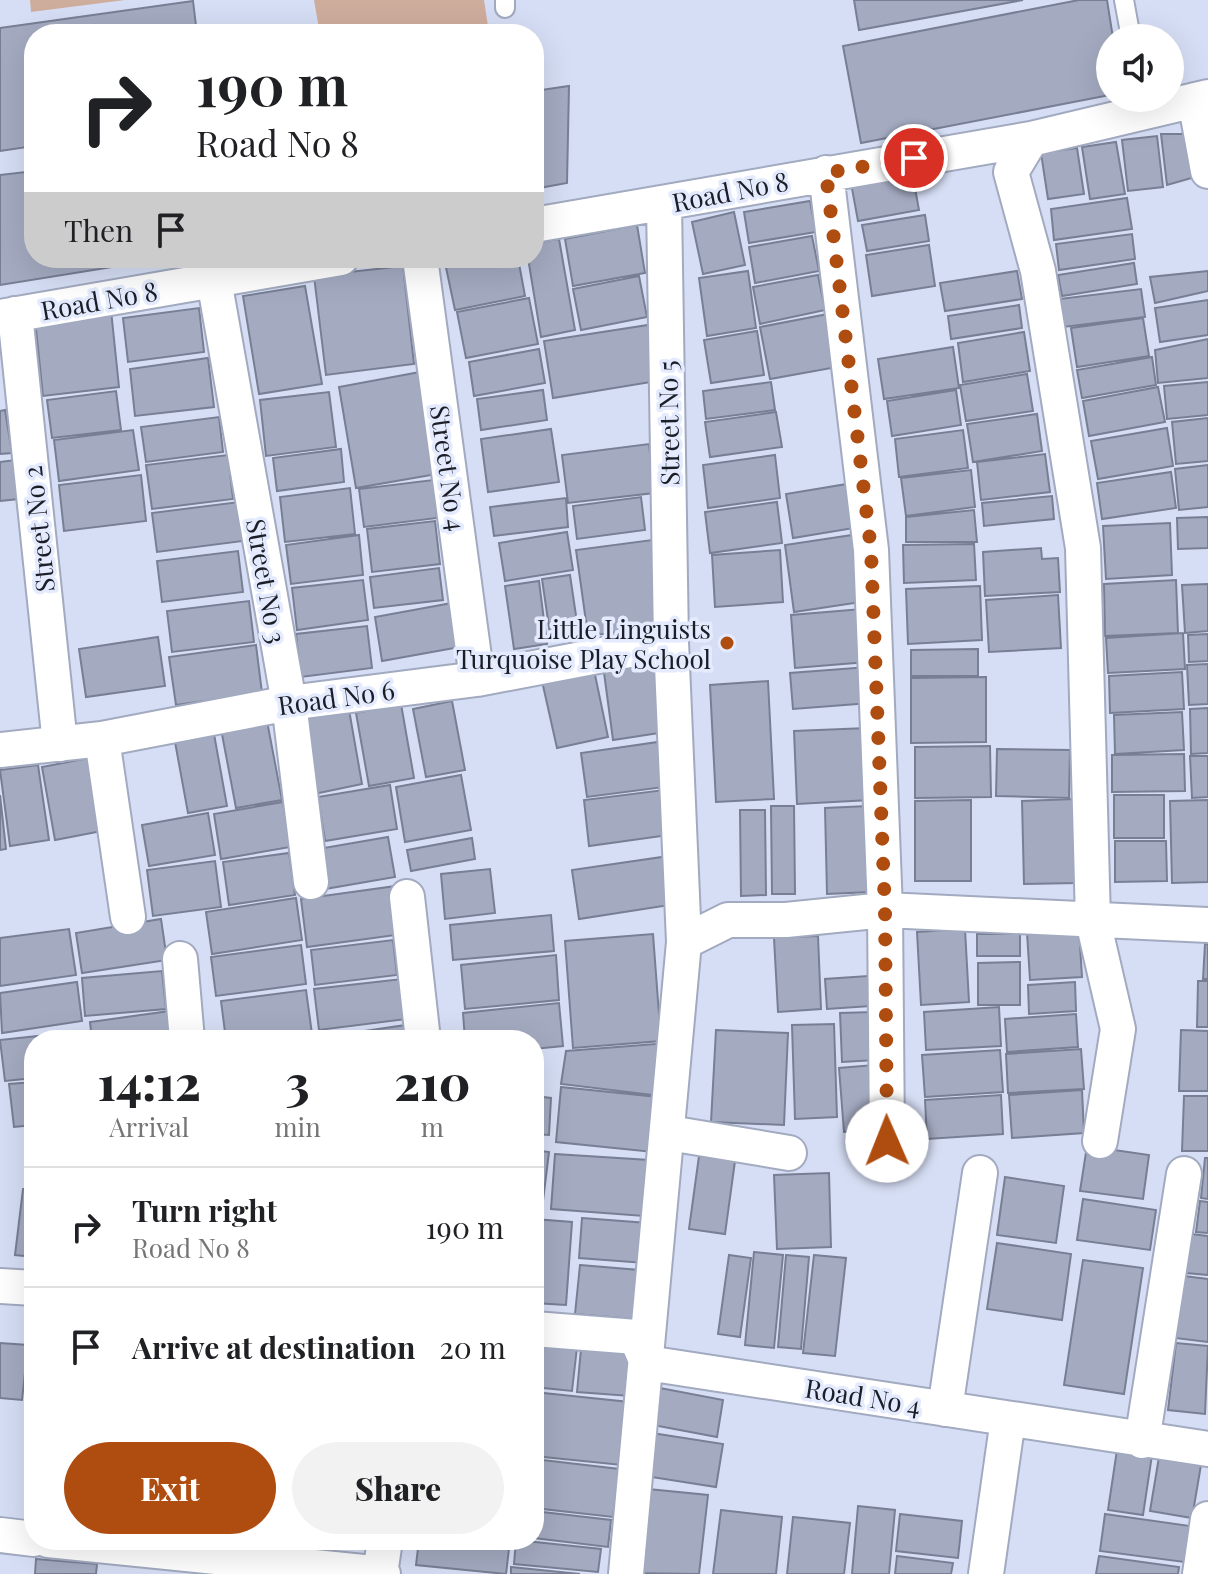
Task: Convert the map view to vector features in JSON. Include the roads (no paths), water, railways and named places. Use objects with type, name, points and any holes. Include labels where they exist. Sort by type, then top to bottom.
[{"type":"street","name":"Road No 8","points":[[544,223],[1031,139],[1202,98]]},
{"type":"street","points":[[1202,98],[1208,171]]},
{"type":"street","points":[[1031,139],[1011,172],[1038,271],[1083,548],[1093,921],[1118,1029],[1100,1141]]},
{"type":"street","points":[[826,173],[871,550],[885,910],[887,1141]]},
{"type":"street","name":"Street No 5","points":[[626,1574],[669,1133],[684,942],[671,642],[664,204]]},
{"type":"street","name":"Road No 8","points":[[8,316],[283,268]]},
{"type":"street","name":"Street No 4","points":[[421,268],[477,679]]},
{"type":"street","name":"Street No 3","points":[[214,280],[289,703],[311,882]]},
{"type":"street","name":"Street No 2","points":[[8,316],[60,744]]},
{"type":"street","name":"Road No 6","points":[[0,750],[102,739],[289,703],[477,679],[671,642]]},
{"type":"street","points":[[102,739],[128,917]]},
{"type":"street","points":[[407,897],[422,1030]]},
{"type":"street","points":[[684,942],[728,920],[786,920],[885,910],[1208,925]]},
{"type":"street","points":[[180,959],[186,1030]]},
{"type":"street","points":[[669,1133],[789,1153]]},
{"type":"street","points":[[945,1409],[980,1173]]},
{"type":"street","points":[[1142,1441],[1184,1174]]},
{"type":"street","points":[[0,1286],[24,1287]]},
{"type":"street","points":[[544,1330],[636,1337],[647,1363]]},
{"type":"street","name":"Road No 4","points":[[647,1363],[1208,1449]]},
{"type":"street","points":[[986,1574],[1008,1419]]},
{"type":"street","points":[[1200,1574],[1208,1519]]},
{"type":"street","points":[[0,1535],[24,1538]]},
{"type":"street","points":[[146,1550],[381,1574],[384,1550]]},
{"type":"lane","points":[[1124,0],[1128,24]]},
{"type":"place","name":"Little Linguists Turquoise Play School","points":[[727,643]]}]
